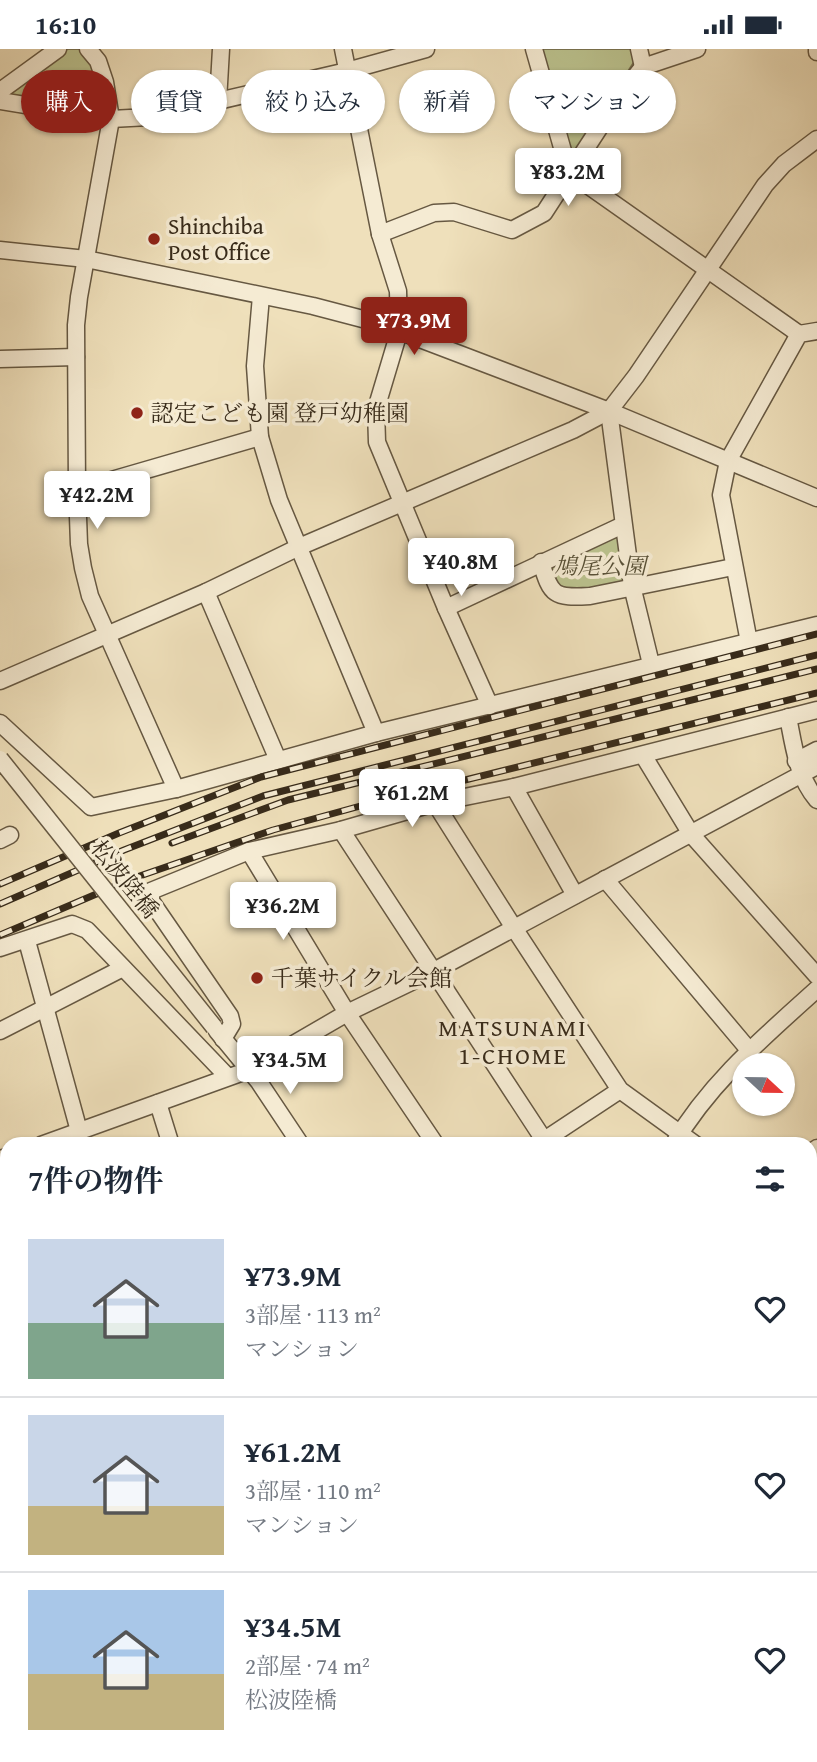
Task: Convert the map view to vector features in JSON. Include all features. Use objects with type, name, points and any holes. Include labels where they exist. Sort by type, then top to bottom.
[{"type":"street","points":[[0,93],[58,49]]},
{"type":"street","points":[[88,49],[98,61],[101,70]]},
{"type":"street","points":[[220,70],[221,49]]},
{"type":"street","points":[[343,49],[347,70]]},
{"type":"street","points":[[351,70],[426,49]]},
{"type":"street","points":[[534,49],[569,171],[799,334],[817,331]]},
{"type":"street","points":[[639,49],[643,67]]},
{"type":"street","points":[[380,233],[434,213],[454,212],[512,230],[544,213],[569,171],[643,67],[697,49]]},
{"type":"street","points":[[0,101],[21,105]]},
{"type":"street","points":[[109,133],[77,311],[79,544],[90,596],[176,789]]},
{"type":"street","points":[[360,133],[380,233],[398,292],[399,332],[376,409],[377,442],[490,706]]},
{"type":"street","points":[[0,681],[206,592],[299,547],[573,430],[609,411],[636,376],[765,185],[784,164],[817,139]]},
{"type":"street","points":[[0,250],[86,260],[340,312],[609,411],[817,498]]},
{"type":"street","points":[[261,296],[255,366],[260,437],[279,500],[376,733]]},
{"type":"street","points":[[749,642],[721,495],[728,461],[799,334]]},
{"type":"street","points":[[0,359],[76,357]]},
{"type":"street","points":[[609,411],[632,586],[651,664]]},
{"type":"street","points":[[77,490],[260,437]]},
{"type":"street","points":[[446,608],[623,525]]},
{"type":"street","points":[[541,562],[549,588],[570,597],[590,596],[733,567]]},
{"type":"street","points":[[206,592],[278,760]]},
{"type":"street","points":[[0,723],[91,807],[176,789],[376,733],[817,625]]},
{"type":"street","points":[[218,1033],[232,1024],[230,1016],[151,901],[151,891],[249,852],[341,831],[435,803],[514,787],[817,710]]},
{"type":"street","points":[[788,717],[808,782]]},
{"type":"street","points":[[808,782],[817,750]]},
{"type":"street","points":[[643,755],[691,834],[817,976]]},
{"type":"street","name":"松波陸橋","points":[[0,759],[249,1069],[296,1137]]},
{"type":"street","points":[[63,1137],[249,1069],[347,1013],[432,972],[691,834],[808,782],[817,766]]},
{"type":"street","points":[[514,787],[575,895]]},
{"type":"street","points":[[435,803],[620,1090],[675,1137]]},
{"type":"street","points":[[341,831],[537,1137]]},
{"type":"street","points":[[249,852],[347,1013],[431,1137]]},
{"type":"street","points":[[605,879],[749,1050]]},
{"type":"street","points":[[0,948],[72,924],[87,930],[227,1076]]},
{"type":"street","points":[[27,941],[79,1131]]},
{"type":"street","points":[[0,1031],[123,968]]},
{"type":"street","points":[[678,1137],[711,1089],[749,1050],[817,989]]},
{"type":"street","points":[[548,1137],[620,1090]]},
{"type":"street","points":[[158,1103],[169,1137]]},
{"type":"green space","points":[[66,49],[83,49],[95,62],[96,70],[38,70]]},
{"type":"green space","points":[[539,49],[634,49],[636,59],[629,70],[545,70]]},
{"type":"green space","points":[[21,83],[21,97],[12,95],[11,90]]},
{"type":"green space","points":[[564,133],[588,133],[577,150],[569,149]]},
{"type":"green space","name":"鳩尾公園","points":[[614,535],[620,539],[625,575],[621,585],[560,592],[549,568]]},
{"type":"railway","points":[[0,884],[261,777],[817,634]]},
{"type":"railway","points":[[0,904],[124,850],[263,796],[817,655]]},
{"type":"railway","points":[[172,843],[288,800],[817,669]]},
{"type":"railway","points":[[0,935],[134,878],[273,830],[817,693]]},
{"type":"place","name":"Shinchiba Post Office","points":[[154,239]]},
{"type":"place","name":"認定こども園 登戸幼稚園","points":[[137,413]]},
{"type":"place","name":"千葉サイクル会館","points":[[257,978]]},
{"type":"district","name":"MATSUNAMI 1-CHOME","points":[[513,1042]]}]
